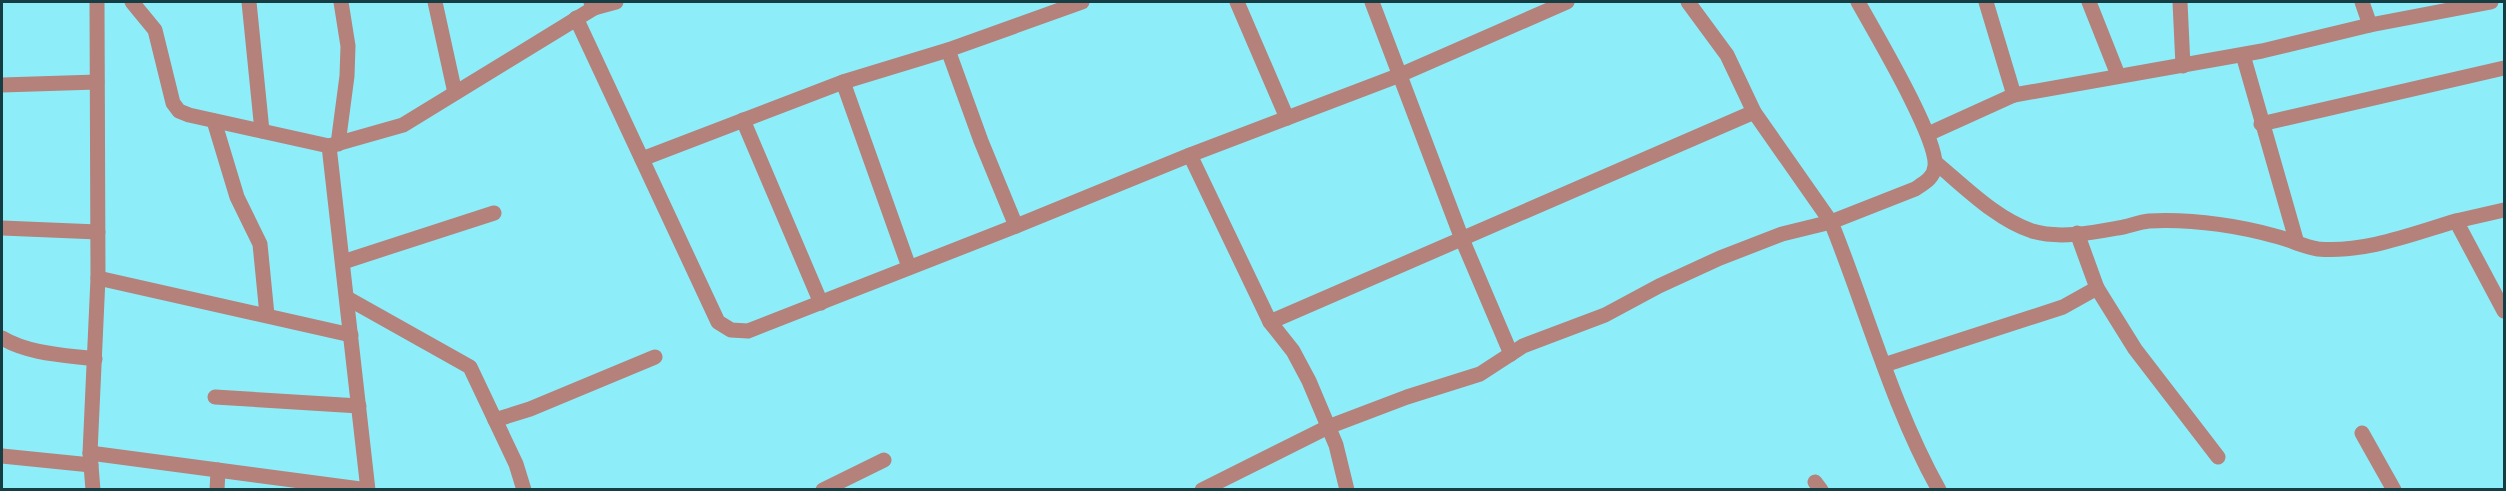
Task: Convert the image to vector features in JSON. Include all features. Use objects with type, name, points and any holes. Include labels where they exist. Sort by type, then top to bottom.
[{"type":"street","points":[[93,489],[90,459],[98,278],[97,2]]},
{"type":"street","points":[[132,2],[155,30],[174,103],[179,111],[189,116],[334,145],[403,124],[576,18],[592,5],[616,2]]},
{"type":"street","points":[[249,2],[262,131]]},
{"type":"street","points":[[2,456],[90,459],[218,470],[368,489],[343,262],[334,145],[347,76],[348,46],[341,2]]},
{"type":"street","points":[[435,2],[455,93]]},
{"type":"street","points":[[642,159],[843,82],[948,50],[1082,2]]},
{"type":"street","points":[[1237,2],[1287,117]]},
{"type":"street","points":[[1372,2],[1462,239],[1510,354]]},
{"type":"street","points":[[576,18],[718,322],[731,330],[748,332],[1190,155],[1400,75],[1567,2]]},
{"type":"street","points":[[1688,2],[1727,55],[1755,112],[1831,222],[1894,391],[1939,489]]},
{"type":"street","points":[[1202,489],[1328,428],[1407,397],[1480,374],[1523,346],[1605,315],[1659,286],[1720,258],[1782,234],[1831,222],[1915,189],[1927,182],[1936,163],[1928,134],[1858,2]]},
{"type":"street","points":[[1986,2],[2014,95]]},
{"type":"street","points":[[2089,2],[2118,75]]},
{"type":"street","points":[[2180,2],[2183,66]]},
{"type":"street","points":[[2362,2],[2370,25]]},
{"type":"street","points":[[1928,134],[2014,95],[2118,75],[2243,55],[2370,25],[2490,2]]},
{"type":"street","points":[[948,50],[981,141],[1016,226]]},
{"type":"street","points":[[2243,55],[2297,243]]},
{"type":"street","points":[[2261,124],[2505,68]]},
{"type":"street","points":[[2,86],[97,82]]},
{"type":"street","points":[[843,82],[909,267]]},
{"type":"street","points":[[1270,322],[1755,112]]},
{"type":"street","points":[[743,120],[821,303]]},
{"type":"street","points":[[214,121],[237,197],[260,244],[267,315]]},
{"type":"street","points":[[1190,155],[1270,322],[1293,351],[1309,381],[1336,445],[1347,489]]},
{"type":"street","points":[[1936,163],[2010,222],[2034,232],[2060,235],[2119,228],[2147,221],[2192,222],[2232,226],[2315,248],[2335,249],[2377,244],[2456,221],[2505,210]]},
{"type":"street","points":[[343,262],[494,213]]},
{"type":"street","points":[[2456,221],[2505,311]]},
{"type":"street","points":[[2,228],[98,232]]},
{"type":"street","points":[[2077,233],[2097,288],[2135,349],[2218,457]]},
{"type":"street","points":[[98,278],[351,335]]},
{"type":"street","points":[[1884,365],[2063,307],[2097,288]]},
{"type":"street","points":[[347,298],[470,367],[516,464],[524,489]]},
{"type":"street","points":[[2,338],[12,344],[38,351],[95,359]]},
{"type":"street","points":[[495,420],[530,409],[655,357]]},
{"type":"street","points":[[215,397],[359,406]]},
{"type":"street","points":[[2362,433],[2394,489]]},
{"type":"street","points":[[823,489],[884,460]]},
{"type":"street","points":[[217,489],[218,470]]}]
